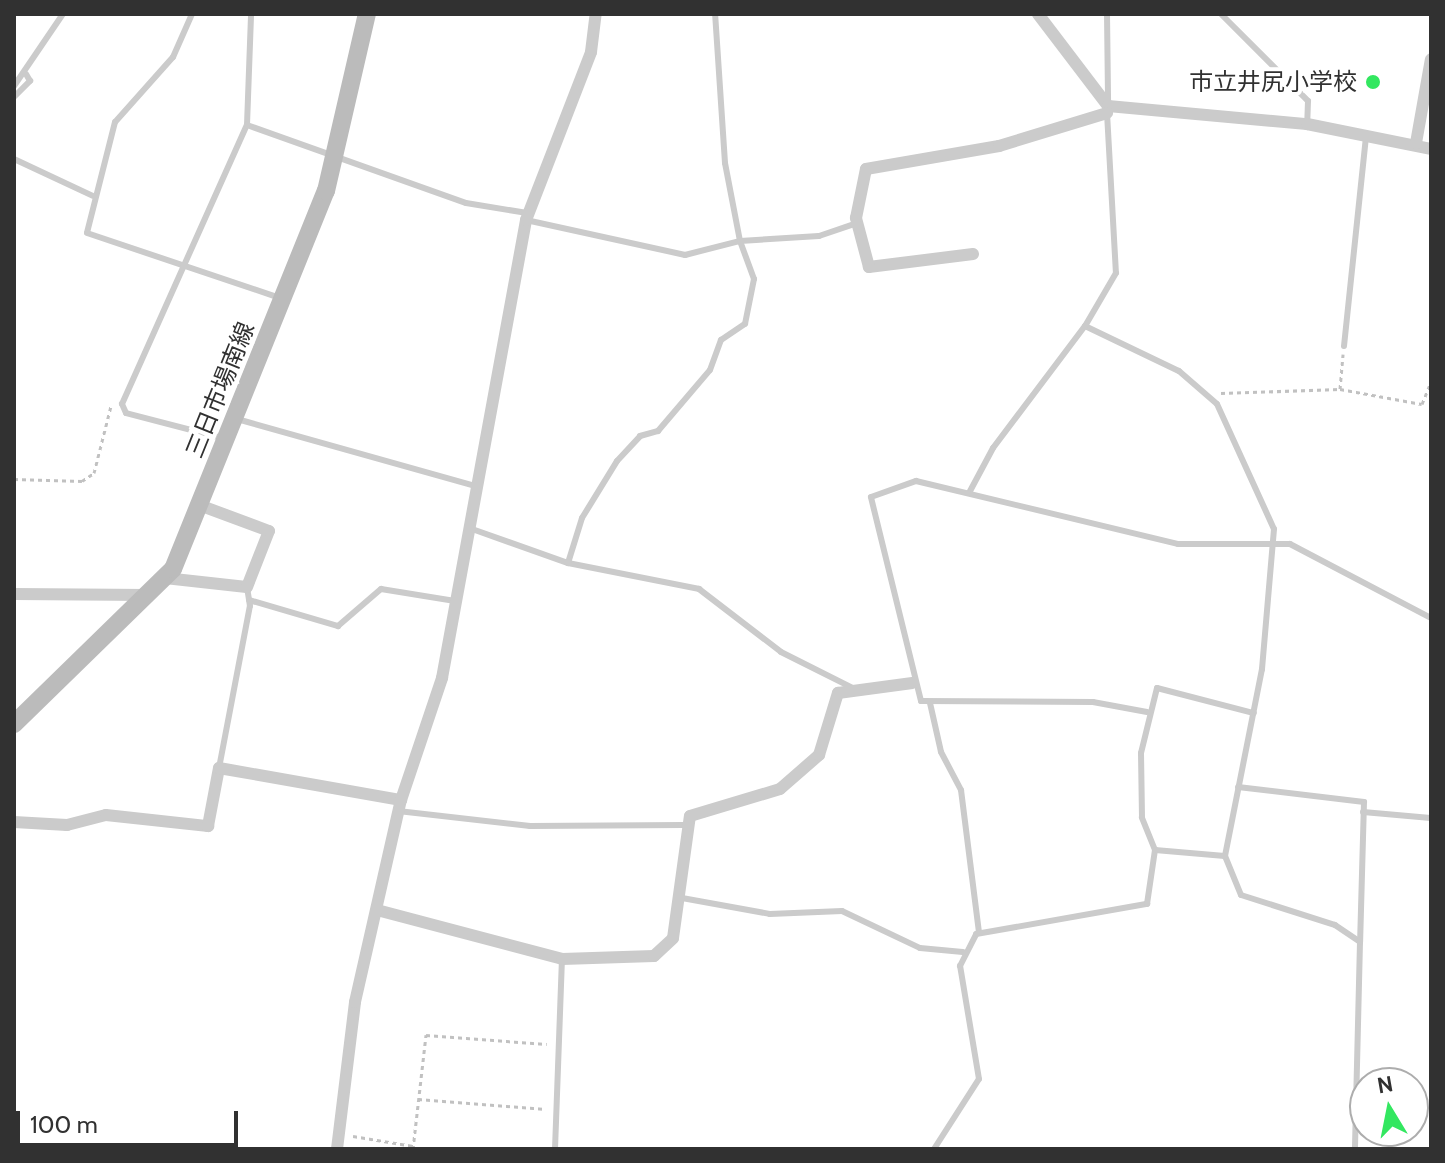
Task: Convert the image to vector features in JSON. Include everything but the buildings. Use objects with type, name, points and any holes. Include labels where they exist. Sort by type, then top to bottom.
[{"type":"main road","name":"三日市場南線","points":[[14,724],[151,595],[165,578],[199,505],[338,154],[367,14]]},
{"type":"street","points":[[337,1149],[355,1002],[399,805],[458,601],[527,217],[591,52],[596,14]]},
{"type":"street","points":[[1038,14],[1107,110]]},
{"type":"street","points":[[1416,143],[1431,59]]},
{"type":"street","points":[[973,254],[869,267],[857,223],[866,169],[999,146],[1107,110],[1307,124],[1416,143],[1431,149]]},
{"type":"street","points":[[165,578],[248,594],[269,531],[199,505]]},
{"type":"street","points":[[14,594],[151,595]]},
{"type":"street","points":[[377,910],[562,959],[589,963],[666,950],[682,898],[683,825],[705,806],[780,789],[819,755],[838,693],[853,688],[912,683]]},
{"type":"street","points":[[14,822],[67,825],[106,815],[208,826],[219,768],[399,805]]},
{"type":"lane","points":[[14,86],[26,74],[63,14]]},
{"type":"lane","points":[[192,14],[173,57],[131,95],[115,122],[93,196],[87,233],[182,268],[283,299]]},
{"type":"lane","points":[[225,439],[126,413],[122,404],[247,125],[251,14]]},
{"type":"lane","points":[[568,563],[582,518],[617,461],[640,436],[658,431],[710,370],[721,340],[745,324],[754,279],[740,241],[725,163],[715,14]]},
{"type":"lane","points":[[969,493],[993,448],[1085,326],[1116,273],[1107,110],[1107,14]]},
{"type":"lane","points":[[1221,14],[1308,101],[1307,124]]},
{"type":"lane","points":[[14,97],[30,81],[26,74]]},
{"type":"lane","points":[[247,125],[338,154],[466,203],[685,255],[740,241],[819,236],[857,223]]},
{"type":"lane","points":[[1344,346],[1366,133]]},
{"type":"lane","points":[[14,159],[93,196]]},
{"type":"lane","points":[[1085,326],[1179,371],[1205,394],[1240,453],[1274,543],[1254,713],[1225,856],[1241,895],[1335,925],[1360,942]]},
{"type":"lane","points":[[233,418],[478,486]]},
{"type":"lane","points":[[979,932],[961,790],[941,752],[930,703],[912,683],[871,497],[916,481],[1178,544],[1274,543],[1321,556],[1431,618]]},
{"type":"lane","points":[[472,529],[568,563],[699,589],[781,652],[853,688]]},
{"type":"lane","points":[[219,768],[248,594],[338,626],[381,589],[458,601]]},
{"type":"lane","points":[[934,1149],[979,1079],[963,952],[979,932],[1138,911],[1147,904],[1155,850],[1142,817],[1147,712],[1157,688],[1254,713]]},
{"type":"lane","points":[[930,703],[1093,702],[1147,712]]},
{"type":"lane","points":[[1238,787],[1364,802],[1355,1149]]},
{"type":"lane","points":[[399,805],[530,826],[683,825]]},
{"type":"lane","points":[[1363,812],[1431,818]]},
{"type":"lane","points":[[1155,850],[1225,856]]},
{"type":"lane","points":[[682,898],[770,914],[842,911],[920,948],[963,952]]},
{"type":"lane","points":[[555,1149],[559,1110],[554,1044],[562,959]]},
{"type":"path","points":[[1340,389],[1344,346]]},
{"type":"path","points":[[1205,394],[1340,389],[1422,404],[1431,382]]},
{"type":"path","points":[[14,479],[82,481],[94,473],[112,405],[122,404]]},
{"type":"path","points":[[338,1134],[413,1147],[426,1035],[554,1044]]},
{"type":"path","points":[[418,1099],[559,1110]]},
{"type":"place","name":"市立井尻小学校","points":[[1373,82]]}]
